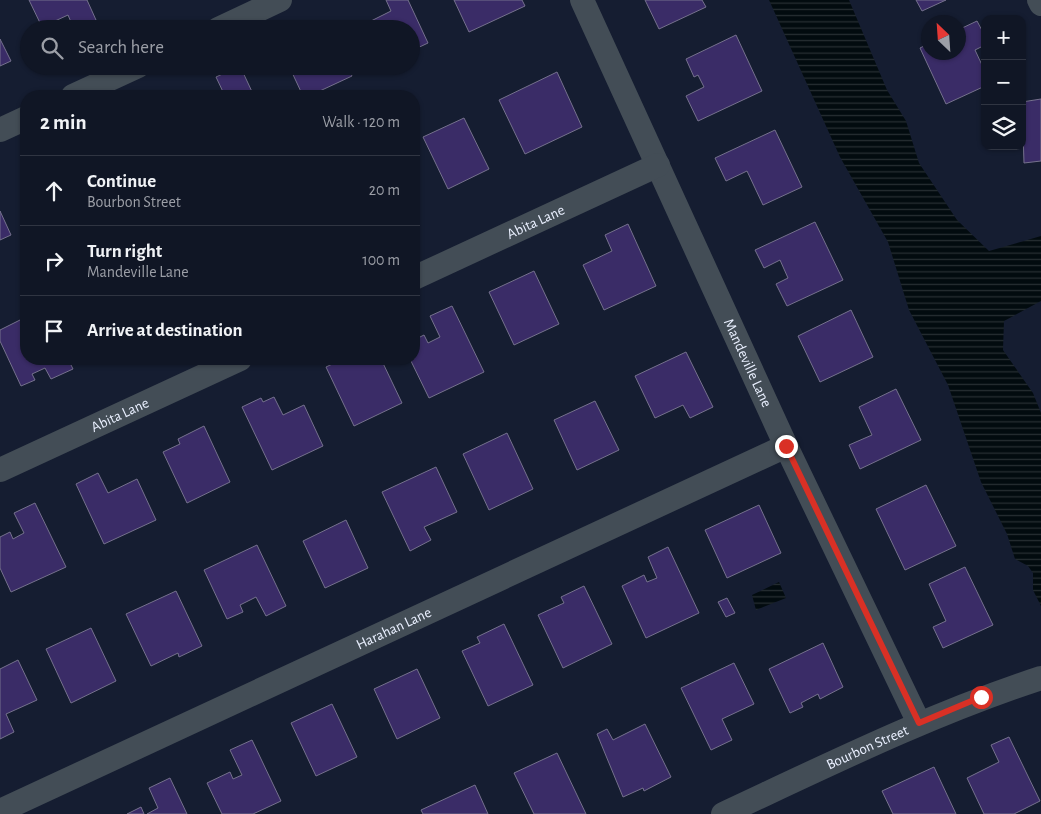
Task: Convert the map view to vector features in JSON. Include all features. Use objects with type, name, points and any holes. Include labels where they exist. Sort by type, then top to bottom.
[{"type":"street","points":[[237,20],[280,0]]},
{"type":"street","name":"Mandeville Lane","points":[[582,0],[786,446],[919,723]]},
{"type":"street","points":[[1039,0],[1041,4]]},
{"type":"street","points":[[86,90],[118,75]]},
{"type":"street","points":[[0,130],[20,121]]},
{"type":"street","name":"Abita Lane","points":[[420,275],[658,165]]},
{"type":"street","name":"Abita Lane","points":[[0,470],[227,365]]},
{"type":"street","name":"Harahan Lane","points":[[0,811],[786,446]]},
{"type":"street","name":"Bourbon Street","points":[[723,814],[919,723],[981,697],[1041,678]]},
{"type":"shaded area","points":[[769,0],[849,0],[887,90],[906,121],[919,163],[957,220],[989,251],[1041,236],[1041,301],[1004,321],[1003,350],[1033,393],[1041,413],[1041,606],[1033,590],[1033,573],[1028,566],[1015,559],[1007,534],[981,482],[948,385],[909,310],[888,242],[840,157]]},
{"type":"shaded area","points":[[779,582],[786,598],[756,610],[752,595]]},
{"type":"building","points":[[29,0],[87,0],[96,20],[70,20],[68,15],[57,20],[39,20]]},
{"type":"building","points":[[386,0],[408,0],[417,20],[373,20],[391,11]]},
{"type":"building","points":[[454,0],[522,0],[525,6],[469,32]]},
{"type":"building","points":[[645,0],[702,0],[706,7],[659,29]]},
{"type":"building","points":[[916,0],[946,0],[922,11]]},
{"type":"building","points":[[977,21],[981,28],[981,47],[975,50],[981,63],[981,88],[946,104],[926,60],[966,60],[966,26]]},
{"type":"building","points":[[420,26],[428,43],[420,47]]},
{"type":"building","points":[[736,35],[762,91],[698,121],[686,96],[704,87],[698,75],[694,77],[686,59]]},
{"type":"building","points":[[0,39],[11,61],[0,66]]},
{"type":"building","points":[[557,72],[582,127],[525,154],[499,100]]},
{"type":"building","points":[[220,75],[244,75],[251,90],[222,90],[216,77]]},
{"type":"building","points":[[293,75],[352,76],[322,90],[300,90]]},
{"type":"building","points":[[1041,99],[1041,161],[1024,163],[1024,150],[1026,150],[1026,101]]},
{"type":"building","points":[[464,118],[489,169],[448,189],[423,137]]},
{"type":"building","points":[[775,130],[802,187],[763,205],[747,171],[726,181],[715,158]]},
{"type":"building","points":[[0,211],[11,235],[0,240]]},
{"type":"building","points":[[815,222],[843,280],[787,306],[776,284],[788,278],[780,260],[764,268],[755,250]]},
{"type":"building","points":[[628,224],[656,286],[604,310],[583,265],[612,251],[605,235]]},
{"type":"building","points":[[534,271],[559,324],[514,345],[489,292]]},
{"type":"building","points":[[452,306],[484,372],[429,398],[413,365],[420,365],[420,337],[424,335],[428,343],[440,337],[430,316]]},
{"type":"building","points":[[851,310],[873,357],[820,382],[798,336]]},
{"type":"building","points":[[20,320],[20,365],[71,365],[73,369],[51,379],[45,368],[32,374],[35,380],[21,386],[0,341],[0,330]]},
{"type":"building","points":[[686,352],[713,407],[690,418],[683,405],[655,418],[635,376]]},
{"type":"building","points":[[330,365],[384,365],[402,403],[354,426],[326,367]]},
{"type":"building","points":[[896,389],[921,440],[860,469],[849,445],[872,435],[859,407]]},
{"type":"building","points":[[274,397],[283,415],[304,405],[323,446],[272,470],[242,407],[261,398],[263,402]]},
{"type":"building","points":[[595,401],[619,450],[577,470],[554,420]]},
{"type":"building","points":[[204,426],[230,482],[187,503],[163,452],[180,444],[178,439]]},
{"type":"building","points":[[507,433],[533,489],[489,510],[463,454]]},
{"type":"building","points":[[436,467],[457,512],[424,527],[431,540],[410,551],[382,492]]},
{"type":"building","points":[[98,473],[108,493],[137,479],[156,520],[104,544],[76,484]]},
{"type":"building","points":[[926,485],[956,546],[905,570],[876,509]]},
{"type":"building","points":[[35,503],[66,567],[11,592],[0,568],[0,537],[10,532],[13,539],[24,533],[14,513]]},
{"type":"building","points":[[759,505],[781,553],[727,578],[705,530]]},
{"type":"building","points":[[346,520],[368,568],[325,588],[303,541]]},
{"type":"building","points":[[257,545],[286,606],[266,616],[256,597],[240,605],[243,612],[227,619],[204,570]]},
{"type":"building","points":[[668,547],[699,613],[646,638],[622,586],[644,575],[647,582],[657,578],[648,557]]},
{"type":"building","points":[[965,567],[993,625],[943,648],[933,627],[946,621],[929,584]]},
{"type":"building","points":[[584,586],[612,644],[563,668],[538,615],[564,603],[561,597]]},
{"type":"building","points":[[176,591],[202,646],[179,657],[178,653],[151,666],[126,614]]},
{"type":"building","points":[[727,598],[735,613],[726,617],[718,602]]},
{"type":"building","points":[[504,624],[533,685],[488,706],[462,651],[480,643],[477,637]]},
{"type":"building","points":[[91,628],[116,681],[71,703],[46,649]]},
{"type":"building","points":[[823,643],[843,687],[820,699],[818,694],[801,703],[803,707],[790,713],[769,669]]},
{"type":"building","points":[[18,660],[37,700],[6,714],[14,732],[0,739],[0,669]]},
{"type":"building","points":[[734,663],[754,704],[722,719],[732,740],[711,750],[681,688]]},
{"type":"building","points":[[417,669],[440,718],[397,739],[374,689]]},
{"type":"building","points":[[332,704],[357,757],[316,776],[291,723]]},
{"type":"building","points":[[645,724],[671,777],[644,791],[643,788],[623,797],[597,734],[607,729],[613,740]]},
{"type":"building","points":[[1009,737],[1040,801],[1014,814],[984,814],[967,778],[999,762],[991,745]]},
{"type":"building","points":[[252,740],[281,801],[253,814],[222,814],[207,783],[230,772],[233,779],[242,775],[230,750]]},
{"type":"building","points":[[557,753],[586,814],[534,814],[514,773]]},
{"type":"building","points":[[934,767],[956,814],[893,814],[882,791]]},
{"type":"building","points":[[170,778],[187,814],[147,814],[158,808],[149,788]]},
{"type":"building","points":[[475,785],[488,814],[423,814],[421,810]]},
{"type":"building","points":[[141,807],[144,814],[127,814]]},
{"type":"route","points":[[786,446],[919,723],[981,697]]}]
